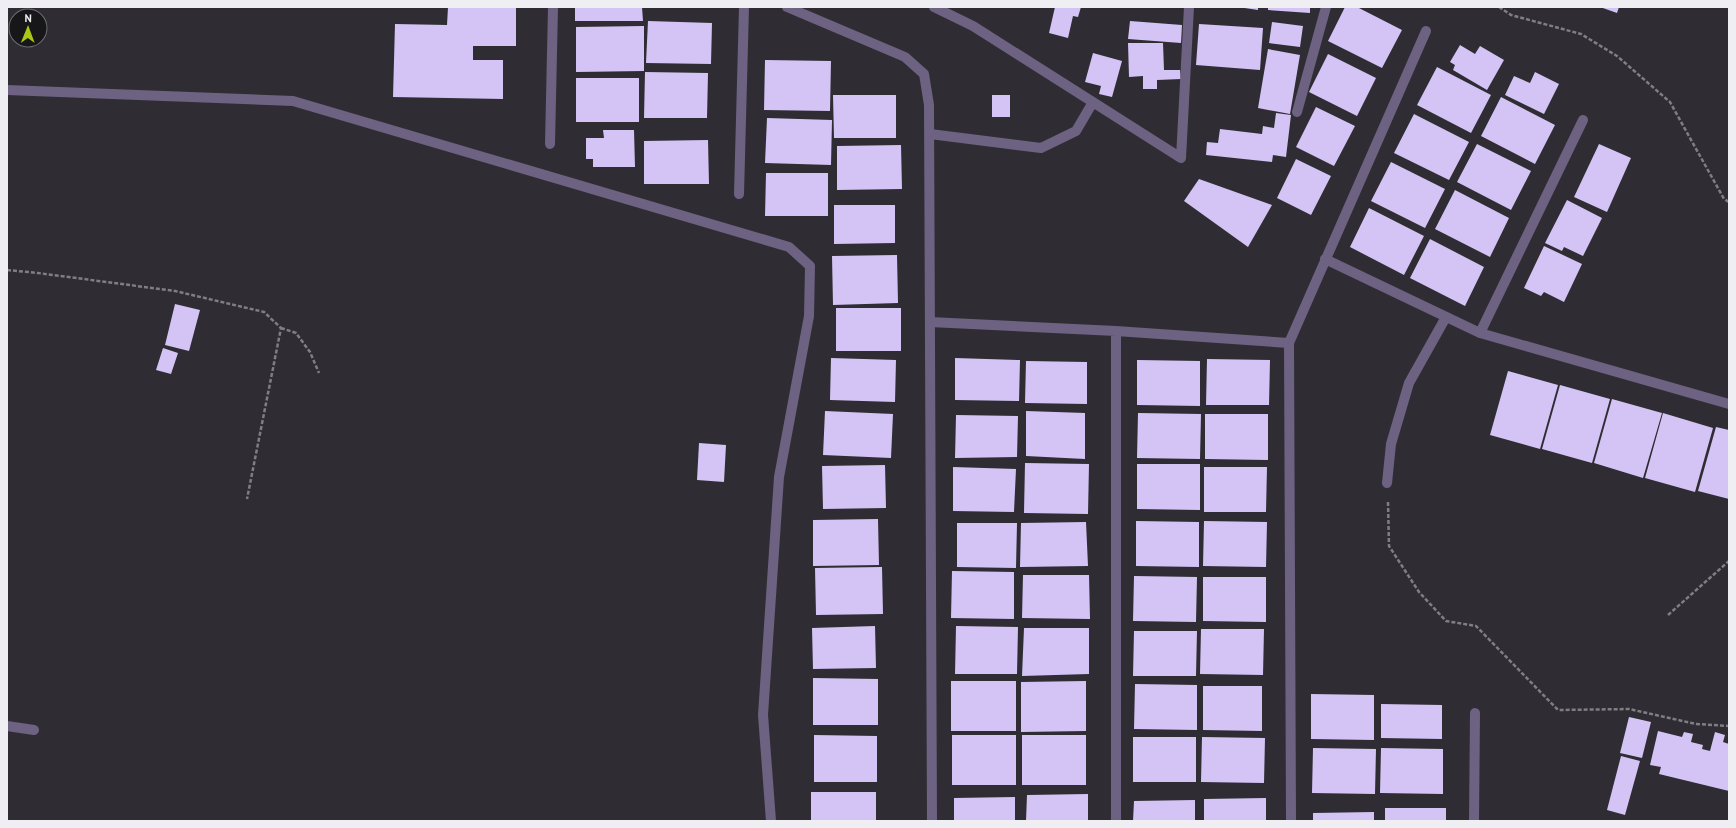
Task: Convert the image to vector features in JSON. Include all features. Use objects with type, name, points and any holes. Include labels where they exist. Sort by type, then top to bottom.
[{"type":"street","points":[[550,144],[553,7]]},
{"type":"street","points":[[739,194],[744,7]]},
{"type":"street","points":[[787,7],[905,57],[924,74],[929,105],[930,134],[932,821]]},
{"type":"street","points":[[934,7],[973,26],[1182,158],[1189,7]]},
{"type":"street","points":[[1297,112],[1326,7]]},
{"type":"street","points":[[1291,821],[1289,343],[1426,31]]},
{"type":"street","points":[[7,90],[293,101],[789,247],[810,266],[809,316],[779,485],[763,715],[771,821]]},
{"type":"street","points":[[930,134],[1041,148],[1076,131],[1093,102]]},
{"type":"street","points":[[1480,333],[1583,120]]},
{"type":"street","points":[[1325,259],[1480,333],[1729,404]]},
{"type":"street","points":[[1387,483],[1391,444],[1409,383],[1446,317]]},
{"type":"street","points":[[930,322],[1116,331],[1289,343]]},
{"type":"street","points":[[1116,331],[1116,821]]},
{"type":"street","points":[[1474,821],[1475,713]]},
{"type":"street","points":[[7,726],[34,730]]},
{"type":"path","points":[[1498,7],[1511,14],[1581,34],[1617,56],[1670,102],[1724,199],[1729,202]]},
{"type":"path","points":[[7,270],[38,272],[175,291],[264,312],[281,328],[296,333],[310,352],[319,373]]},
{"type":"path","points":[[247,500],[281,328]]},
{"type":"path","points":[[1387,483],[1389,546],[1419,592],[1446,621],[1476,626],[1558,710],[1628,709],[1696,724],[1729,726]]},
{"type":"path","points":[[1668,615],[1729,561]]},
{"type":"building","points":[[448,7],[516,7],[516,46],[473,46],[473,60],[503,60],[503,99],[393,97],[395,24],[447,25]]},
{"type":"building","points":[[575,7],[642,7],[643,21],[575,21]]},
{"type":"building","points":[[1055,7],[1081,7],[1078,17],[1073,16],[1068,38],[1049,33]]},
{"type":"building","points":[[1238,7],[1258,7],[1258,10]]},
{"type":"building","points":[[1268,7],[1310,7],[1310,13],[1268,10]]},
{"type":"building","points":[[1345,7],[1357,7],[1402,30],[1382,68],[1328,41]]},
{"type":"building","points":[[1600,7],[1619,7],[1617,13]]},
{"type":"building","points":[[648,21],[712,23],[711,64],[646,63]]},
{"type":"building","points":[[1130,21],[1182,25],[1181,43],[1128,39]]},
{"type":"building","points":[[1272,22],[1303,26],[1300,47],[1269,43]]},
{"type":"building","points":[[1199,24],[1263,28],[1260,70],[1196,65]]},
{"type":"building","points":[[644,26],[644,71],[576,72],[576,27]]},
{"type":"building","points":[[1128,43],[1163,43],[1164,70],[1180,70],[1181,79],[1157,80],[1157,89],[1143,89],[1143,76],[1129,77]]},
{"type":"building","points":[[1460,45],[1475,54],[1480,46],[1504,60],[1487,90],[1453,70],[1455,65],[1450,62]]},
{"type":"building","points":[[1268,49],[1300,55],[1290,114],[1258,108]]},
{"type":"building","points":[[1093,53],[1122,61],[1112,97],[1099,94],[1101,86],[1085,82]]},
{"type":"building","points":[[1328,54],[1376,78],[1357,116],[1309,92]]},
{"type":"building","points":[[765,60],[831,61],[830,111],[764,110]]},
{"type":"building","points":[[1437,67],[1491,95],[1471,133],[1417,105]]},
{"type":"building","points":[[645,72],[708,73],[707,118],[644,118]]},
{"type":"building","points":[[1535,72],[1559,84],[1544,114],[1505,95],[1514,76],[1530,83]]},
{"type":"building","points":[[576,78],[639,78],[639,122],[576,122]]},
{"type":"building","points":[[833,95],[896,95],[896,138],[834,138]]},
{"type":"building","points":[[992,95],[1010,95],[1010,117],[992,117]]},
{"type":"building","points":[[1501,97],[1555,125],[1535,164],[1481,136]]},
{"type":"building","points":[[1316,107],[1355,126],[1334,166],[1296,147]]},
{"type":"building","points":[[1276,113],[1291,115],[1286,157],[1273,155],[1272,162],[1206,155],[1207,142],[1218,143],[1220,129],[1262,134],[1263,126],[1274,128]]},
{"type":"building","points":[[1414,114],[1469,142],[1449,180],[1394,153]]},
{"type":"building","points":[[767,118],[832,120],[831,165],[765,163]]},
{"type":"building","points":[[603,130],[634,130],[635,167],[593,167],[593,159],[586,159],[586,138],[604,138]]},
{"type":"building","points":[[708,140],[709,184],[644,184],[644,141]]},
{"type":"building","points":[[1477,144],[1531,171],[1511,210],[1457,182]]},
{"type":"building","points":[[1599,144],[1631,158],[1607,212],[1574,197]]},
{"type":"building","points":[[901,145],[902,189],[837,190],[837,146]]},
{"type":"building","points":[[1296,159],[1331,176],[1311,215],[1277,198]]},
{"type":"building","points":[[1391,162],[1445,189],[1425,228],[1371,201]]},
{"type":"building","points":[[766,173],[828,173],[828,216],[765,216]]},
{"type":"building","points":[[1199,179],[1272,205],[1248,247],[1184,201]]},
{"type":"building","points":[[1455,190],[1509,218],[1490,257],[1435,229]]},
{"type":"building","points":[[1567,200],[1602,218],[1583,256],[1564,247],[1562,251],[1545,243]]},
{"type":"building","points":[[834,205],[895,205],[895,243],[834,244]]},
{"type":"building","points":[[1369,208],[1424,236],[1404,275],[1350,247]]},
{"type":"building","points":[[1430,239],[1484,267],[1465,306],[1410,278]]},
{"type":"building","points":[[1544,246],[1582,264],[1564,302],[1544,292],[1541,296],[1524,288]]},
{"type":"building","points":[[897,255],[898,303],[833,305],[832,256]]},
{"type":"building","points":[[175,304],[200,310],[189,351],[165,345]]},
{"type":"building","points":[[836,308],[901,308],[901,351],[836,351]]},
{"type":"building","points":[[163,348],[178,353],[171,374],[156,370]]},
{"type":"building","points":[[831,358],[896,360],[895,402],[830,400]]},
{"type":"building","points":[[955,358],[1020,360],[1019,401],[955,400]]},
{"type":"building","points":[[1207,359],[1270,360],[1269,405],[1206,405]]},
{"type":"building","points":[[1137,360],[1200,361],[1200,406],[1137,405]]},
{"type":"building","points":[[1026,361],[1087,362],[1087,404],[1025,403]]},
{"type":"building","points":[[1508,371],[1558,385],[1540,449],[1490,435]]},
{"type":"building","points":[[1560,385],[1610,399],[1592,463],[1542,449]]},
{"type":"building","points":[[1612,399],[1662,413],[1643,478],[1594,463]]},
{"type":"building","points":[[825,411],[893,414],[891,458],[823,455]]},
{"type":"building","points":[[1026,411],[1085,413],[1085,459],[1026,456]]},
{"type":"building","points":[[1138,413],[1201,414],[1200,459],[1137,458]]},
{"type":"building","points":[[1663,413],[1713,428],[1695,492],[1645,478]]},
{"type":"building","points":[[1205,414],[1268,414],[1268,460],[1205,459]]},
{"type":"building","points":[[956,415],[1018,416],[1017,457],[955,458]]},
{"type":"building","points":[[1716,427],[1729,430],[1729,499],[1698,491]]},
{"type":"building","points":[[699,443],[726,445],[724,482],[697,480]]},
{"type":"building","points":[[1025,463],[1089,464],[1088,514],[1024,513]]},
{"type":"building","points":[[1137,464],[1200,464],[1200,510],[1137,509]]},
{"type":"building","points":[[885,465],[886,508],[823,509],[822,466]]},
{"type":"building","points":[[953,467],[1016,469],[1014,512],[953,511]]},
{"type":"building","points":[[1204,467],[1267,467],[1266,512],[1204,512]]},
{"type":"building","points":[[878,519],[879,565],[813,566],[813,520]]},
{"type":"building","points":[[1136,521],[1199,522],[1199,567],[1136,566]]},
{"type":"building","points":[[1204,521],[1267,522],[1266,567],[1203,566]]},
{"type":"building","points":[[1086,522],[1088,566],[1020,567],[1021,523]]},
{"type":"building","points":[[957,523],[1017,523],[1016,568],[957,567]]},
{"type":"building","points":[[882,567],[883,614],[816,615],[815,568]]},
{"type":"building","points":[[952,571],[1014,572],[1014,619],[951,618]]},
{"type":"building","points":[[1023,575],[1089,575],[1090,619],[1022,618]]},
{"type":"building","points":[[1134,576],[1197,577],[1196,622],[1133,621]]},
{"type":"building","points":[[1203,577],[1266,577],[1266,622],[1203,621]]},
{"type":"building","points":[[875,626],[876,668],[813,669],[812,628]]},
{"type":"building","points":[[956,626],[1018,627],[1017,674],[955,674]]},
{"type":"building","points":[[1024,628],[1089,628],[1089,674],[1022,676]]},
{"type":"building","points":[[1201,629],[1264,629],[1263,675],[1200,674]]},
{"type":"building","points":[[1134,631],[1197,631],[1196,676],[1133,676]]},
{"type":"building","points":[[813,678],[878,679],[878,725],[813,725]]},
{"type":"building","points":[[951,681],[1016,681],[1016,731],[951,731]]},
{"type":"building","points":[[1086,681],[1086,731],[1021,732],[1021,682]]},
{"type":"building","points":[[1135,684],[1197,685],[1197,730],[1134,729]]},
{"type":"building","points":[[1203,686],[1262,686],[1262,731],[1203,730]]},
{"type":"building","points":[[1311,694],[1374,695],[1374,740],[1311,739]]},
{"type":"building","points":[[1381,704],[1442,705],[1442,739],[1381,738]]},
{"type":"building","points":[[1629,717],[1651,722],[1642,758],[1620,753]]},
{"type":"building","points":[[1658,731],[1682,737],[1684,732],[1693,734],[1691,742],[1703,745],[1702,749],[1710,751],[1715,732],[1725,735],[1723,742],[1729,744],[1729,791],[1659,774],[1661,767],[1650,765]]},
{"type":"building","points":[[814,735],[877,736],[877,782],[814,782]]},
{"type":"building","points":[[952,735],[1016,735],[1016,785],[952,785]]},
{"type":"building","points":[[1022,735],[1086,735],[1086,785],[1022,785]]},
{"type":"building","points":[[1133,737],[1196,737],[1196,782],[1133,782]]},
{"type":"building","points":[[1202,737],[1265,738],[1264,783],[1201,782]]},
{"type":"building","points":[[1313,748],[1376,749],[1375,794],[1312,793]]},
{"type":"building","points":[[1381,748],[1443,749],[1443,794],[1380,793]]},
{"type":"building","points":[[1621,756],[1640,761],[1625,815],[1607,810]]},
{"type":"building","points":[[811,792],[876,792],[876,821],[811,821]]},
{"type":"building","points":[[1088,794],[1088,821],[1026,821],[1027,795]]},
{"type":"building","points":[[1015,797],[1015,821],[954,821],[954,798]]},
{"type":"building","points":[[1266,798],[1266,821],[1204,821],[1204,799]]},
{"type":"building","points":[[1195,800],[1195,821],[1133,821],[1134,801]]},
{"type":"building","points":[[1385,808],[1446,808],[1446,821],[1385,821]]},
{"type":"building","points":[[1374,812],[1374,821],[1313,821],[1313,813]]}]
